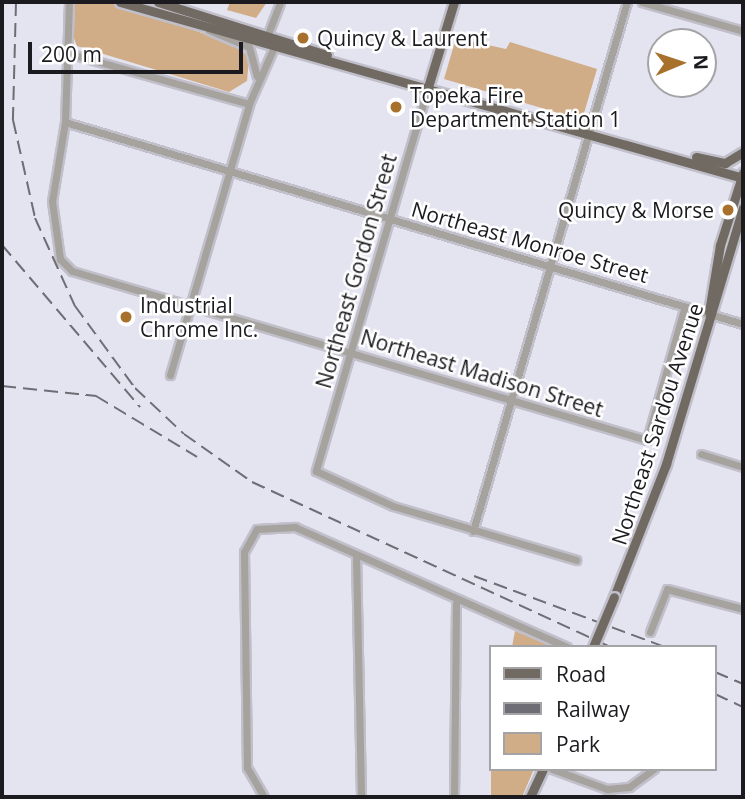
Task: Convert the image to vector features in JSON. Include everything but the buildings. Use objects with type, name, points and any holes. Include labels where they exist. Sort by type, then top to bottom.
[{"type":"main road","points":[[120,2],[274,47],[332,58]]},
{"type":"main road","points":[[158,2],[268,34],[332,58],[589,135],[743,176],[720,245],[709,313]]},
{"type":"main road","name":"Northeast Gordon Street","points":[[428,87],[454,2]]},
{"type":"main road","points":[[666,157],[725,163],[743,152]]},
{"type":"main road","name":"Northeast Sardou Avenue","points":[[594,645],[666,464],[709,313],[743,208]]},
{"type":"main road","points":[[530,797],[542,771]]},
{"type":"street","points":[[65,122],[64,52],[69,2]]},
{"type":"street","points":[[268,34],[280,2]]},
{"type":"street","points":[[576,560],[473,531],[627,2]]},
{"type":"street","points":[[642,2],[743,31]]},
{"type":"street","points":[[196,24],[249,47],[257,76]]},
{"type":"street","points":[[170,375],[257,76],[274,47]]},
{"type":"street","points":[[64,52],[249,104]]},
{"type":"street","name":"Northeast Gordon Street","points":[[428,87],[316,471],[383,503],[473,531]]},
{"type":"street","name":"Northeast Monroe Street","points":[[65,122],[743,324]]},
{"type":"street","name":"Northeast Madison Street","points":[[65,122],[52,201],[66,268],[647,440],[685,306]]},
{"type":"street","points":[[701,454],[743,467]]},
{"type":"street","points":[[264,797],[253,784],[247,768],[244,552],[252,532],[277,525],[356,556],[456,603],[561,645]]},
{"type":"street","points":[[356,556],[361,797]]},
{"type":"street","points":[[650,632],[667,589],[743,609]]},
{"type":"street","points":[[454,797],[456,603]]},
{"type":"street","points":[[559,771],[618,789],[650,771]]},
{"type":"green space","points":[[74,2],[111,2],[237,45],[249,58],[247,81],[229,92],[77,46],[71,31]]},
{"type":"green space","points":[[230,2],[267,2],[256,18],[227,10]]},
{"type":"green space","points":[[456,38],[506,49],[510,42],[597,69],[582,120],[444,79]]},
{"type":"green space","points":[[515,631],[550,645],[512,645]]},
{"type":"green space","points":[[491,771],[533,771],[522,797],[491,797]]},
{"type":"railway","points":[[16,2],[13,120],[35,218],[75,306],[135,388],[184,434],[252,482],[607,645]]},
{"type":"railway","points":[[2,245],[140,407]]},
{"type":"railway","points":[[2,386],[96,396],[197,457]]},
{"type":"railway","points":[[474,576],[660,645]]},
{"type":"railway","points":[[717,673],[743,684]]},
{"type":"railway","points":[[717,695],[743,707]]},
{"type":"place","name":"Quincy & Laurent","points":[[303,38]]},
{"type":"place","name":"Topeka Fire Department Station 1","points":[[396,107]]},
{"type":"place","name":"Quincy & Morse","points":[[728,210]]},
{"type":"place","name":"Industrial Chrome Inc.","points":[[126,317]]}]
